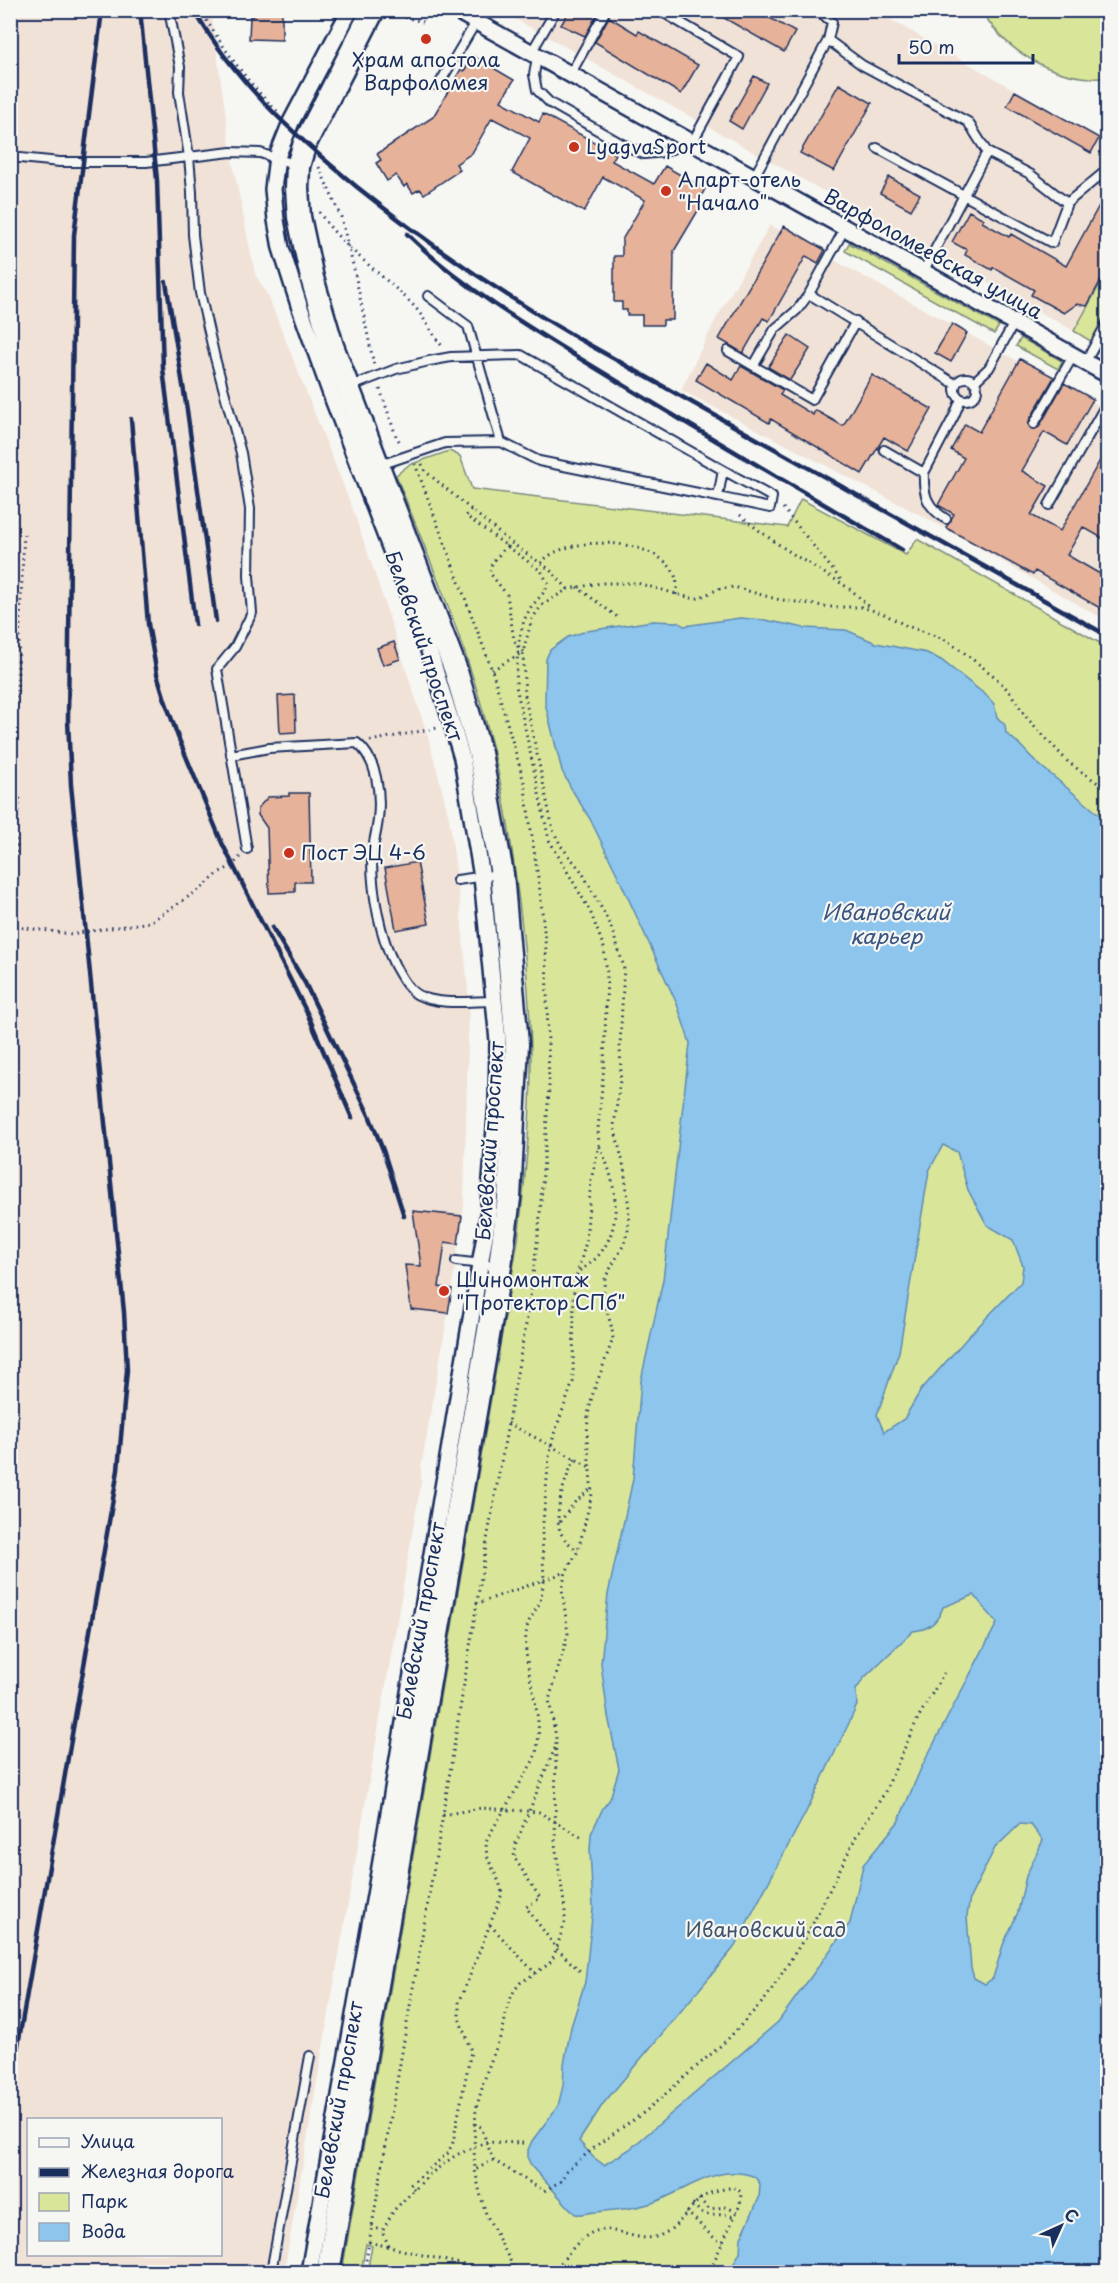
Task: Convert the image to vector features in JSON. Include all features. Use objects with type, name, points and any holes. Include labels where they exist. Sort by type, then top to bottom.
[{"type":"street","name":"Белевский проспект","points":[[309,2272],[490,1265],[510,1198],[517,1044],[505,1001],[480,753],[471,718],[444,635],[378,466],[339,391],[299,305],[281,248],[276,220],[273,189],[277,157],[291,122],[350,10]]},
{"type":"street","name":"Варфоломеевская улица","points":[[455,10],[1107,375]]},
{"type":"street","name":"Белевский проспект","points":[[380,16],[314,122],[304,143],[308,164],[297,188],[299,218],[332,346],[339,391],[453,724],[492,876]]},
{"type":"street","name":"Белевский проспект","points":[[328,2272],[490,1265]]},
{"type":"lane","points":[[169,10],[180,67],[179,92],[189,157],[193,234],[200,293],[241,453],[250,509],[249,576],[252,614],[235,647],[217,669],[247,849]]},
{"type":"lane","points":[[556,10],[534,55],[537,90],[550,103],[644,154],[665,152],[690,142],[739,57],[659,10]]},
{"type":"lane","points":[[570,75],[606,10]]},
{"type":"lane","points":[[754,177],[828,40],[832,22],[817,10]]},
{"type":"lane","points":[[438,86],[476,22]]},
{"type":"lane","points":[[828,40],[862,65],[968,122],[987,152],[1030,174],[1067,203]]},
{"type":"lane","points":[[877,148],[1052,243],[1067,203],[1107,169]]},
{"type":"lane","points":[[10,157],[104,163],[146,162],[231,152],[260,153],[308,164]]},
{"type":"lane","points":[[923,272],[987,152]]},
{"type":"lane","points":[[754,365],[775,329],[797,310],[809,294],[844,228]]},
{"type":"lane","points":[[809,294],[956,384]]},
{"type":"lane","points":[[428,296],[468,326],[501,442]]},
{"type":"lane","points":[[728,351],[812,400],[856,321]]},
{"type":"lane","points":[[1034,424],[1107,321]]},
{"type":"lane","points":[[974,382],[989,368],[1014,323]]},
{"type":"lane","points":[[339,391],[396,369],[451,357],[521,355],[772,497],[770,508],[539,461],[501,442],[445,443],[378,466]]},
{"type":"lane","points":[[962,378],[974,382],[975,394],[969,399],[961,399],[955,392],[956,384],[962,378]]},
{"type":"lane","points":[[946,519],[930,507],[924,473],[961,399]]},
{"type":"lane","points":[[1049,505],[1107,400]]},
{"type":"lane","points":[[884,450],[924,473]]},
{"type":"lane","points":[[718,497],[723,470]]},
{"type":"lane","points":[[231,754],[269,748],[357,743],[364,749],[375,767],[379,816],[372,859],[377,910],[385,946],[403,981],[415,994],[435,1001],[505,1001]]},
{"type":"lane","points":[[457,880],[492,876]]},
{"type":"lane","points":[[456,1261],[490,1265]]},
{"type":"lane","points":[[271,2272],[310,2056]]},
{"type":"path","points":[[200,10],[226,52],[255,91],[291,122]]},
{"type":"path","points":[[380,16],[393,13],[423,22]]},
{"type":"path","points":[[308,164],[341,217],[376,377],[396,436],[425,471],[510,542],[541,563],[568,589]]},
{"type":"path","points":[[316,207],[326,222],[349,246],[413,305],[451,357]]},
{"type":"path","points":[[718,497],[763,535],[842,582]]},
{"type":"path","points":[[772,497],[842,582],[870,609]]},
{"type":"path","points":[[414,2189],[410,2185],[447,2153],[453,2142],[471,2051],[459,2018],[458,2008],[502,1891],[487,1860],[487,1839],[533,1761],[538,1748],[538,1728],[525,1640],[528,1623],[540,1602],[544,1581],[542,1533],[547,1464],[573,1382],[574,1285],[586,1242],[592,1173],[599,1144],[598,1117],[605,1054],[607,974],[605,955],[590,911],[549,840],[516,686],[518,645],[526,614],[546,591],[548,583],[541,571],[466,516],[471,510]]},
{"type":"path","points":[[10,733],[18,691],[24,532]]},
{"type":"path","points":[[510,542],[492,563],[490,573],[507,595],[514,640],[523,652]]},
{"type":"path","points":[[541,563],[545,558],[569,546],[591,543],[631,545],[666,563],[677,580],[676,595]]},
{"type":"path","points":[[516,2272],[486,2214],[475,2170],[474,2124],[487,2071],[503,2030],[508,2004],[520,1983],[549,1964],[557,1949],[565,1922],[565,1908],[557,1868],[554,1820],[556,1737],[549,1700],[568,1634],[562,1588],[566,1572],[578,1551],[592,1488],[587,1438],[588,1415],[592,1396],[613,1339],[603,1296],[605,1278],[623,1246],[629,1220],[628,1188],[614,1126],[621,1073],[624,967],[610,924],[582,872],[561,846],[553,830],[525,698],[523,652],[532,619],[542,605],[568,589],[601,583],[637,584],[676,595],[698,598],[719,589],[734,587],[776,599],[830,607],[870,609],[907,626],[944,639],[958,648],[1009,691],[1027,718],[1069,763],[1107,790]]},
{"type":"path","points":[[577,587],[620,619]]},
{"type":"path","points":[[492,670],[523,652]]},
{"type":"path","points":[[357,743],[453,724]]},
{"type":"path","points":[[10,794],[20,796],[15,834],[17,847],[10,898]]},
{"type":"path","points":[[10,926],[72,934],[150,922],[202,888],[220,872],[232,866],[247,849]]},
{"type":"path","points":[[578,1272],[597,1258],[605,1247],[615,1208],[616,1191],[599,1144]]},
{"type":"path","points":[[508,1423],[590,1467]]},
{"type":"path","points":[[575,1459],[565,1478],[562,1490],[559,1524],[561,1533],[578,1551]]},
{"type":"path","points":[[559,1524],[574,1502],[592,1488]]},
{"type":"path","points":[[476,1604],[566,1572]]},
{"type":"path","points":[[474,2124],[481,2127],[493,2160],[544,2191],[561,2181],[566,2172],[600,2143],[646,2111],[728,2040],[767,1997],[809,1931],[856,1837],[884,1794],[918,1718],[944,1673]]},
{"type":"path","points":[[556,1737],[555,1748],[516,1844],[514,1857],[540,1898],[526,1907],[557,1949],[581,1972]]},
{"type":"path","points":[[443,1815],[482,1808],[529,1811],[544,1814],[584,1839]]},
{"type":"path","points":[[490,1925],[536,1974]]},
{"type":"path","points":[[382,2232],[394,2210],[414,2189],[456,2155],[486,2142],[524,2143]]},
{"type":"path","points":[[475,2170],[493,2160]]},
{"type":"path","points":[[553,2272],[578,2244],[595,2231],[606,2230],[635,2237],[653,2237],[667,2232],[699,2199],[712,2192],[737,2188],[741,2198],[709,2272]]},
{"type":"path","points":[[699,2199],[709,2209],[726,2207],[736,2212]]},
{"type":"path","points":[[693,2204],[700,2212],[708,2216],[727,2214],[734,2217]]},
{"type":"path","points":[[686,2212],[716,2240],[723,2243]]},
{"type":"path","points":[[372,2225],[382,2232],[389,2246]]},
{"type":"path","points":[[369,2242],[493,2272]]},
{"type":"shaded area","points":[[11,11],[211,11],[232,160],[255,274],[268,296],[353,510],[376,577],[429,740],[449,817],[459,894],[469,1001],[464,1205],[421,1468],[421,1483],[284,2272],[11,2272]]},
{"type":"shaded area","points":[[501,11],[875,11],[1107,142],[1107,272],[1074,331]]},
{"type":"shaded area","points":[[770,225],[1107,410],[1107,621],[928,519],[681,390],[714,323]]},
{"type":"green space","points":[[982,11],[1107,11],[1107,78],[1070,75],[1035,62],[1005,40]]},
{"type":"green space","points":[[849,243],[999,326],[994,334],[845,251]]},
{"type":"green space","points":[[1107,272],[1107,351],[1074,331]]},
{"type":"green space","points":[[1021,338],[1062,361],[1058,369],[1016,346]]},
{"type":"green space","name":"Ивановский карьер","points":[[449,451],[460,456],[472,489],[787,527],[801,499],[906,555],[917,539],[1107,647],[1107,2272],[367,2272],[372,2246],[366,2244],[361,2272],[342,2272],[518,1240],[529,1130],[531,1063],[528,986],[517,886],[502,792],[486,722],[467,660],[396,475],[409,465]]},
{"type":"water","name":"Ивановский карьер","points":[[740,618],[765,620],[805,628],[846,630],[876,643],[927,653],[941,660],[987,696],[994,704],[997,717],[1005,725],[1006,733],[1036,762],[1107,821],[1107,2272],[729,2272],[740,2252],[741,2238],[759,2198],[760,2184],[755,2177],[741,2173],[714,2175],[665,2198],[644,2205],[575,2214],[532,2167],[528,2159],[528,2150],[532,2141],[558,2106],[563,2086],[564,2064],[571,2027],[585,1982],[593,1908],[591,1834],[603,1808],[610,1799],[619,1769],[608,1716],[601,1664],[605,1623],[608,1594],[633,1479],[641,1380],[663,1280],[690,1043],[677,1004],[617,874],[590,819],[562,771],[545,703],[546,659],[550,650],[568,637],[587,631],[653,621],[678,622],[684,626]],"holes":[[[943,1145],[957,1152],[968,1190],[987,1225],[1013,1240],[1023,1266],[1021,1282],[921,1390],[904,1419],[884,1432],[877,1415],[899,1352],[929,1171]],[[974,1595],[997,1623],[922,1766],[898,1822],[863,1865],[850,1923],[778,2022],[630,2149],[604,2165],[593,2157],[579,2141],[603,2104],[733,1949],[806,1812],[857,1705],[856,1690],[864,1678],[913,1631],[924,1629],[932,1624],[943,1607]],[[1020,1824],[1031,1825],[1043,1840],[1026,1876],[1018,1912],[1003,1945],[993,1978],[985,1984],[974,1978],[971,1968],[967,1916],[970,1898],[995,1848]]]},
{"type":"building","points":[[255,10],[282,10],[282,40],[249,39],[250,16],[254,16]]},
{"type":"building","points":[[570,10],[599,11],[585,36],[561,25]]},
{"type":"building","points":[[710,10],[756,10],[795,32],[784,52]]},
{"type":"building","points":[[609,17],[637,34],[639,31],[698,65],[681,94],[595,42]]},
{"type":"building","name":"Апарт-отель \"Начало\"","points":[[473,56],[514,80],[501,101],[539,122],[543,114],[616,154],[612,161],[654,184],[665,166],[705,189],[698,202],[702,204],[674,251],[673,320],[663,320],[663,325],[642,325],[642,315],[627,315],[627,310],[622,310],[622,302],[614,302],[614,256],[622,256],[622,240],[645,200],[603,177],[584,212],[512,172],[530,138],[492,118],[472,153],[456,164],[460,170],[424,194],[420,189],[413,193],[407,184],[404,187],[396,175],[387,181],[376,163],[381,160],[377,154],[433,117],[461,69],[464,71]]},
{"type":"building","points":[[754,76],[767,83],[742,129],[729,121]]},
{"type":"building","points":[[839,84],[872,103],[834,171],[800,153]]},
{"type":"building","points":[[1015,91],[1099,138],[1091,153],[1007,106]]},
{"type":"building","points":[[889,177],[920,194],[911,210],[880,193]]},
{"type":"building","points":[[1107,191],[1107,269],[1087,306],[1077,304],[1064,313],[1031,295],[1034,290],[993,267],[992,270],[965,255],[967,250],[952,242],[969,211],[984,219],[982,222],[1009,237],[1011,234],[1066,266]]},
{"type":"building","points":[[784,226],[825,250],[818,263],[806,256],[769,321],[763,318],[743,353],[719,339]]},
{"type":"building","points":[[952,324],[967,333],[951,362],[935,353]]},
{"type":"building","points":[[789,335],[810,349],[790,380],[768,367]]},
{"type":"building","points":[[1020,359],[1054,377],[1029,421],[1032,429],[1039,427],[1064,383],[1093,399],[1067,445],[1044,432],[1022,471],[1048,486],[1031,515],[1060,531],[1107,448],[1107,541],[1083,527],[1067,555],[1107,578],[1107,612],[1035,571],[1033,575],[946,528],[954,514],[938,505],[964,458],[951,450],[965,424],[979,432]]},
{"type":"building","points":[[706,363],[733,380],[741,366],[783,390],[780,395],[813,415],[815,410],[843,426],[872,375],[932,409],[908,451],[884,437],[862,474],[771,419],[769,423],[696,380]]},
{"type":"building","points":[[394,642],[400,659],[383,665],[377,648]]},
{"type":"building","points":[[295,695],[296,732],[280,733],[278,696]]},
{"type":"building","name":"Пост ЭЦ 4-6","points":[[289,793],[309,793],[311,882],[295,882],[295,892],[269,893],[267,828],[258,815],[258,808],[268,797],[289,796]]},
{"type":"building","points":[[417,862],[429,924],[396,930],[385,868]]},
{"type":"building","points":[[413,1211],[462,1216],[458,1244],[445,1242],[439,1287],[452,1289],[448,1313],[411,1309],[405,1265],[421,1266]]},
{"type":"railway","points":[[10,2091],[118,1470],[127,1370],[124,1312],[71,785],[68,720],[74,235],[102,10]]},
{"type":"railway","points":[[140,10],[157,180],[163,369],[195,624]]},
{"type":"railway","points":[[194,10],[228,61],[288,127],[357,187],[465,267],[579,339],[1108,636]]},
{"type":"railway","points":[[407,234],[455,275],[532,329],[684,422],[902,550]]},
{"type":"railway","points":[[166,282],[187,410],[216,621]]},
{"type":"railway","points":[[131,419],[148,624],[157,674],[165,700],[222,843],[308,1015],[352,1118]]},
{"type":"railway","points":[[272,927],[305,983],[369,1115],[404,1216]]},
{"type":"place","name":"Храм апостола Варфоломея","points":[[426,39]]},
{"type":"place","name":"LyagvaSport","points":[[574,147]]},
{"type":"place","name":"Апарт-отель \"Начало\"","points":[[666,191]]},
{"type":"place","name":"Пост ЭЦ 4-6","points":[[289,853]]},
{"type":"place","name":"Шиномонтаж \"Протектор СПб\"","points":[[444,1291]]},
{"type":"park label","name":"Ивановский сад","points":[[766,1930]]}]
